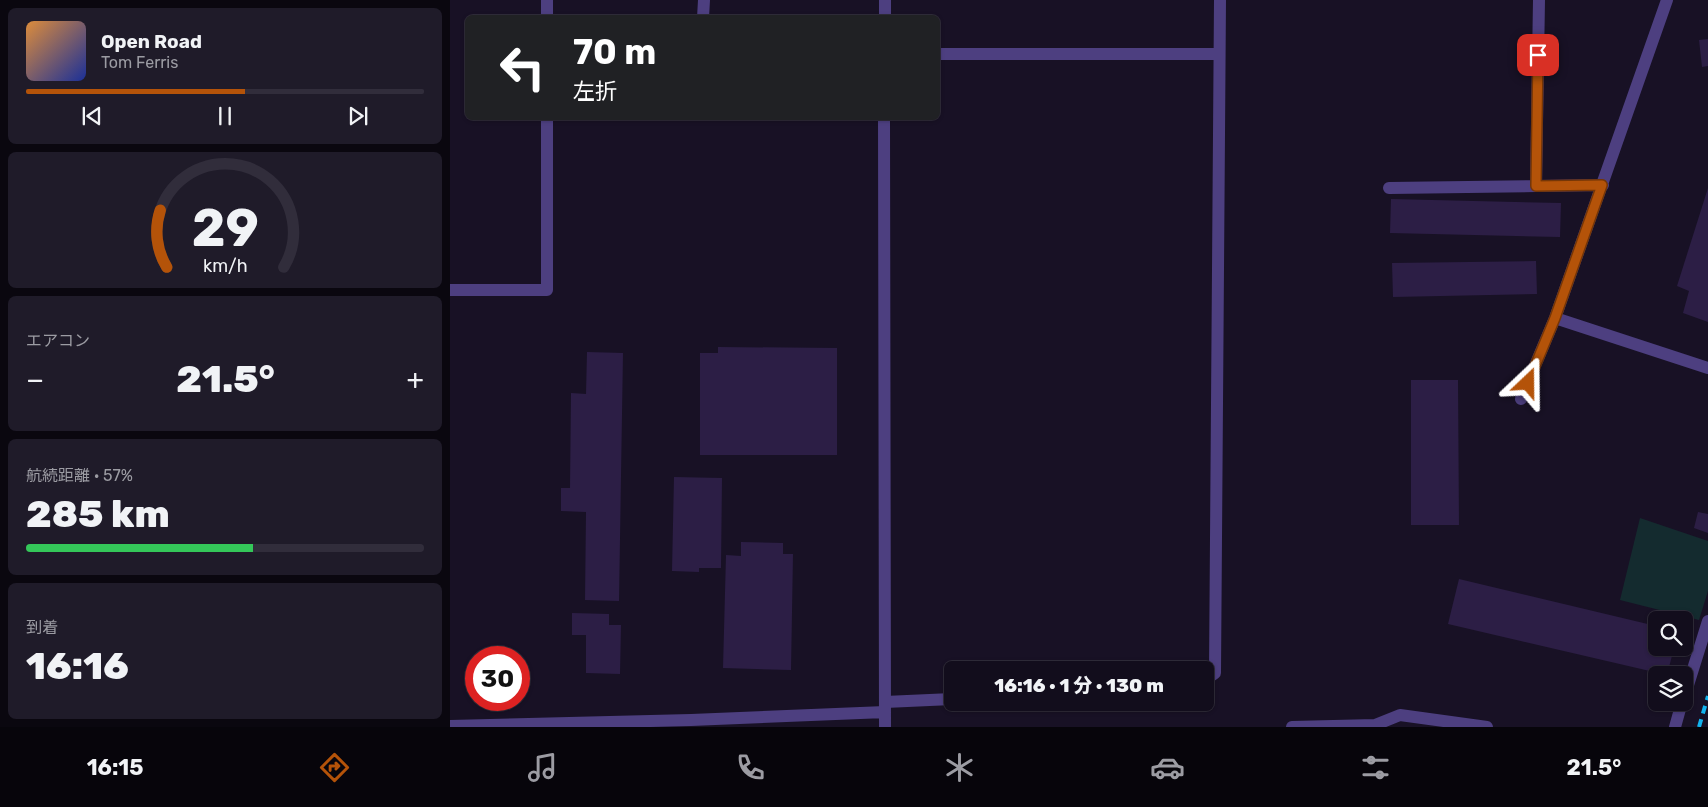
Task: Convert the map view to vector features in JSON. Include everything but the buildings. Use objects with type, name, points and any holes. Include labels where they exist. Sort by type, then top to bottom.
[{"type":"street","points":[[547,0],[547,15]]},
{"type":"street","points":[[704,0],[704,15]]},
{"type":"street","points":[[885,0],[885,15]]},
{"type":"street","points":[[1214,674],[1218,54],[1220,0]]},
{"type":"street","points":[[1536,186],[1539,0]]},
{"type":"street","points":[[1521,399],[1555,318],[1666,0]]},
{"type":"street","points":[[940,54],[1218,54]]},
{"type":"street","points":[[450,290],[547,290],[547,120]]},
{"type":"street","points":[[884,120],[885,727]]},
{"type":"street","points":[[1389,188],[1602,185]]},
{"type":"street","points":[[1555,318],[1708,368]]},
{"type":"street","points":[[1693,669],[1708,621]]},
{"type":"street","points":[[450,726],[691,723],[885,707],[944,700]]},
{"type":"street","points":[[1674,727],[1679,711]]},
{"type":"street","points":[[1292,727],[1375,725],[1400,715],[1487,727]]},
{"type":"green space","points":[[1640,518],[1708,541],[1708,591],[1699,620],[1693,618],[1693,611],[1663,611],[1620,600]]},
{"type":"railway","points":[[1699,727],[1708,696]]},
{"type":"route","points":[[1528,383],[1555,318],[1602,185],[1536,186],[1538,55]]}]
